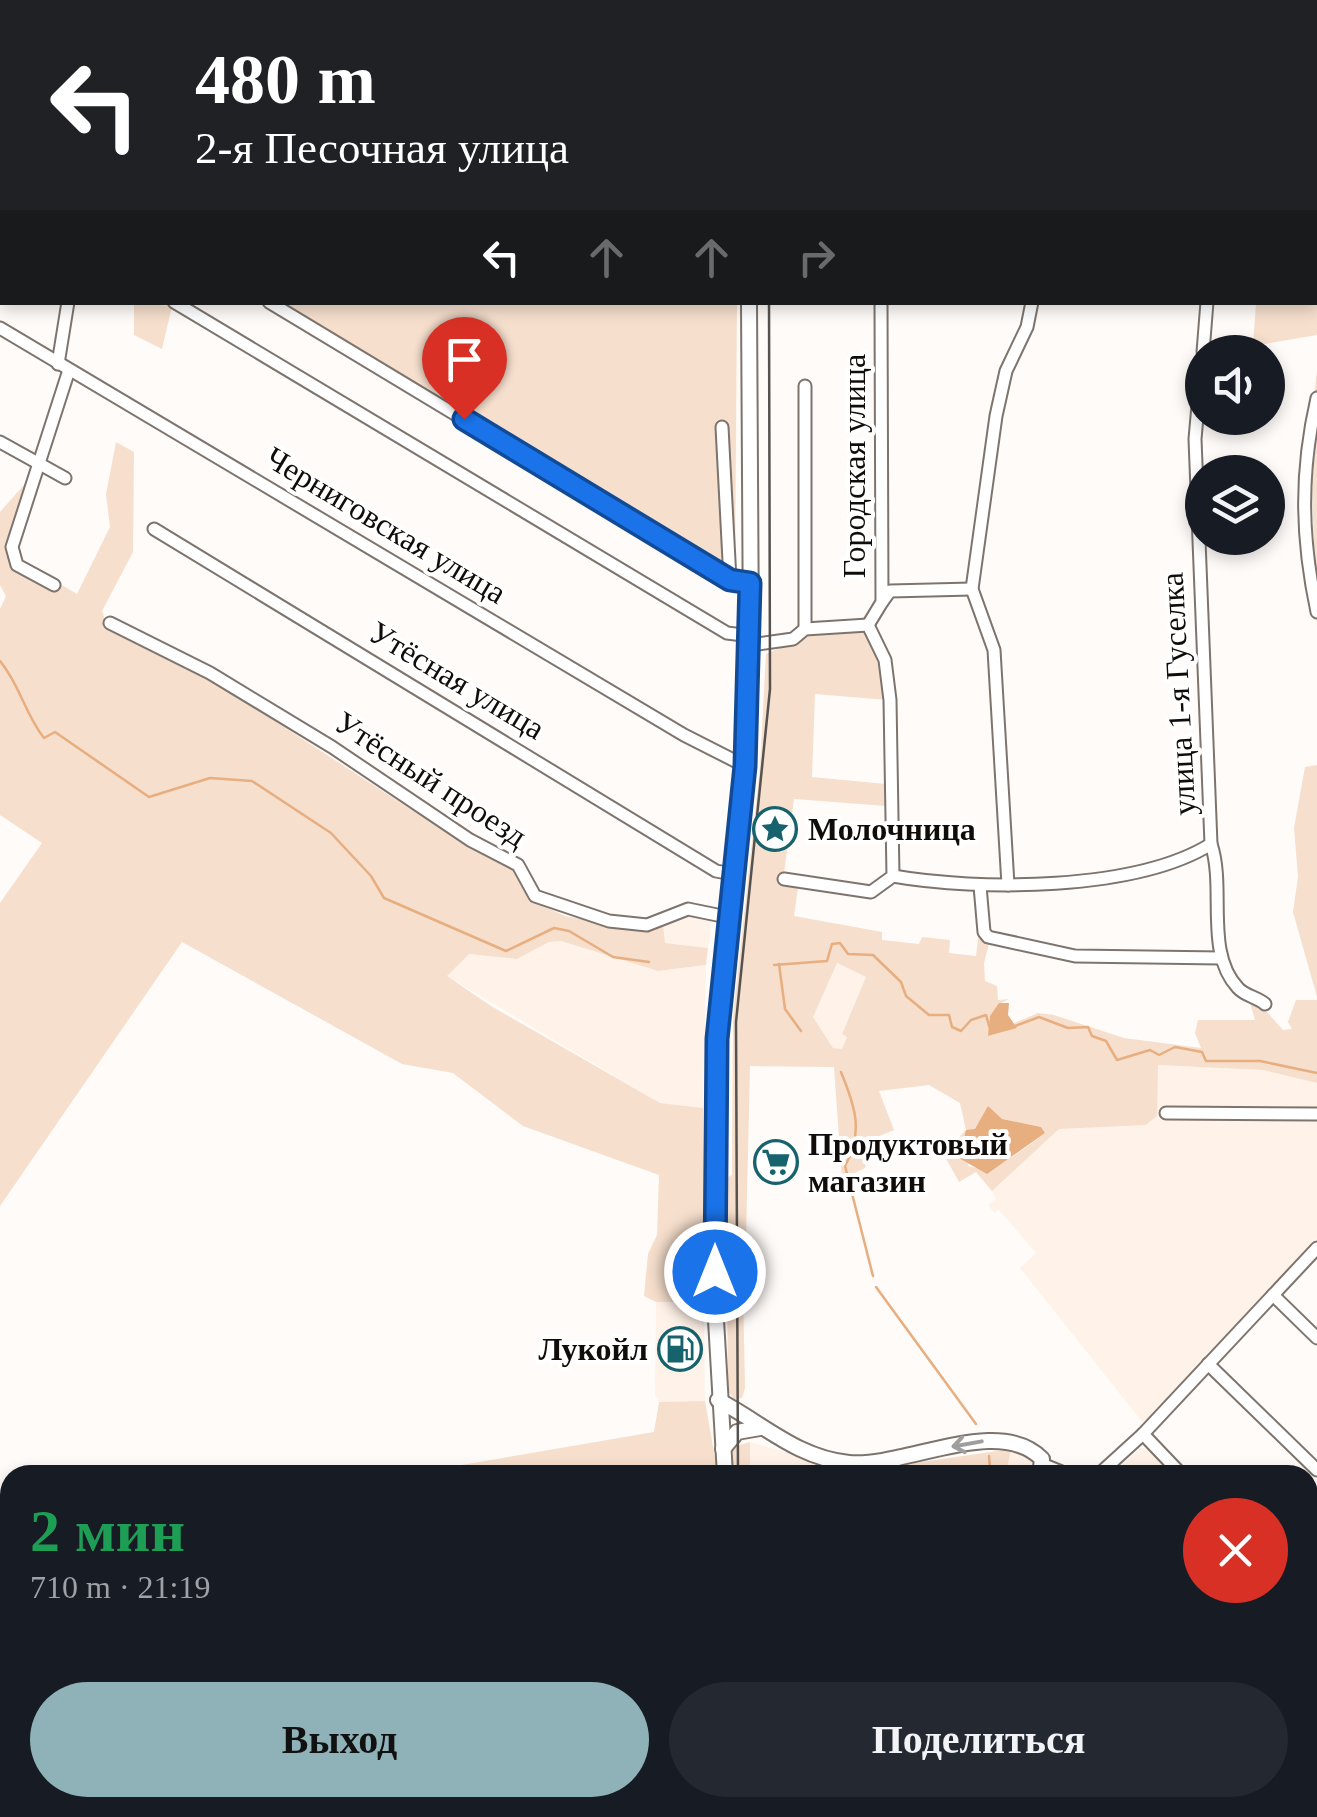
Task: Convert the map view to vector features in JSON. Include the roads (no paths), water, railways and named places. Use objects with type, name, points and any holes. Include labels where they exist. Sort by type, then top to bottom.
[{"type":"main road","points":[[725,1465],[718,1400],[716,1104],[727,917],[745,766],[751,640],[750,305]]},
{"type":"main road","points":[[718,1400],[790,1446],[841,1462],[878,1462],[984,1441],[1031,1448],[1039,1465]]},
{"type":"main road","points":[[724,1449],[737,1432],[760,1428]]},
{"type":"street","points":[[54,585],[17,565],[12,557],[14,536],[41,466],[63,367],[68,305]]},
{"type":"street","points":[[179,305],[727,633],[751,640],[793,639],[805,629],[868,624],[885,660],[890,700],[893,876],[871,892],[784,880]]},
{"type":"street","points":[[274,305],[730,580],[750,583]]},
{"type":"street","name":"Городская улица","points":[[868,624],[882,602],[881,305]]},
{"type":"street","points":[[1008,885],[994,650],[972,588],[996,416],[1006,371],[1027,328],[1031,305]]},
{"type":"street","points":[[1204,335],[1207,305]]},
{"type":"street","name":"Черниговская улица","points":[[0,328],[684,736],[745,766]]},
{"type":"street","points":[[805,386],[805,629]]},
{"type":"street","points":[[1317,398],[1303,458],[1304,522],[1317,612]]},
{"type":"street","points":[[722,426],[730,580]]},
{"type":"street","name":"улица 1-я Гуселка","points":[[1195,435],[1211,844],[1217,863],[1221,958]]},
{"type":"street","points":[[0,442],[65,478]]},
{"type":"street","name":"Утёсная улица","points":[[154,529],[716,871],[732,874]]},
{"type":"street","points":[[882,602],[890,591],[972,588]]},
{"type":"street","name":"Утёсный проезд","points":[[110,622],[210,673],[332,747],[470,840],[518,865],[534,896],[573,912],[628,923],[647,925],[688,909],[727,917]]},
{"type":"street","name":"улица 1-я Гуселка","points":[[893,876],[952,886],[980,886],[1150,871],[1211,844]]},
{"type":"street","points":[[980,886],[984,932],[988,936],[1076,956],[1221,958],[1236,987],[1265,1004]]},
{"type":"street","points":[[1166,1112],[1317,1114]]},
{"type":"street","points":[[1109,1465],[1143,1434],[1317,1248]]},
{"type":"street","points":[[1273,1295],[1317,1338]]},
{"type":"street","points":[[1208,1364],[1312,1465]]},
{"type":"street","points":[[1143,1434],[1172,1465]]},
{"type":"waterway","points":[[0,661],[44,738],[55,732],[149,797],[210,778],[252,781],[331,833],[371,876],[384,898],[506,951],[554,928],[569,931],[613,957],[649,962]]},
{"type":"waterway","points":[[774,965],[827,961],[832,944],[840,943],[848,954],[873,955],[901,982],[906,996],[929,1015],[949,1015],[952,1027],[961,1031],[971,1020],[986,1015],[990,1029]]},
{"type":"waterway","points":[[779,964],[785,1009],[801,1031]]},
{"type":"waterway","points":[[1015,1026],[1039,1017],[1068,1028],[1088,1027],[1092,1036],[1106,1041],[1117,1060],[1150,1050],[1159,1055],[1175,1047],[1202,1052],[1206,1061],[1260,1061],[1317,1073]]},
{"type":"waterway","points":[[841,1072],[856,1130],[845,1166],[873,1276]]},
{"type":"waterway","points":[[876,1287],[976,1424]]},
{"type":"waterway","points":[[989,1456],[990,1465]]},
{"type":"tram line","points":[[738,1465],[736,1022],[770,689],[769,305]]},
{"type":"place","name":"Молочница","points":[[775,829]]},
{"type":"place","name":"Продуктовый магазин","points":[[776,1162]]},
{"type":"place","name":"Лукойл","points":[[680,1349]]}]
